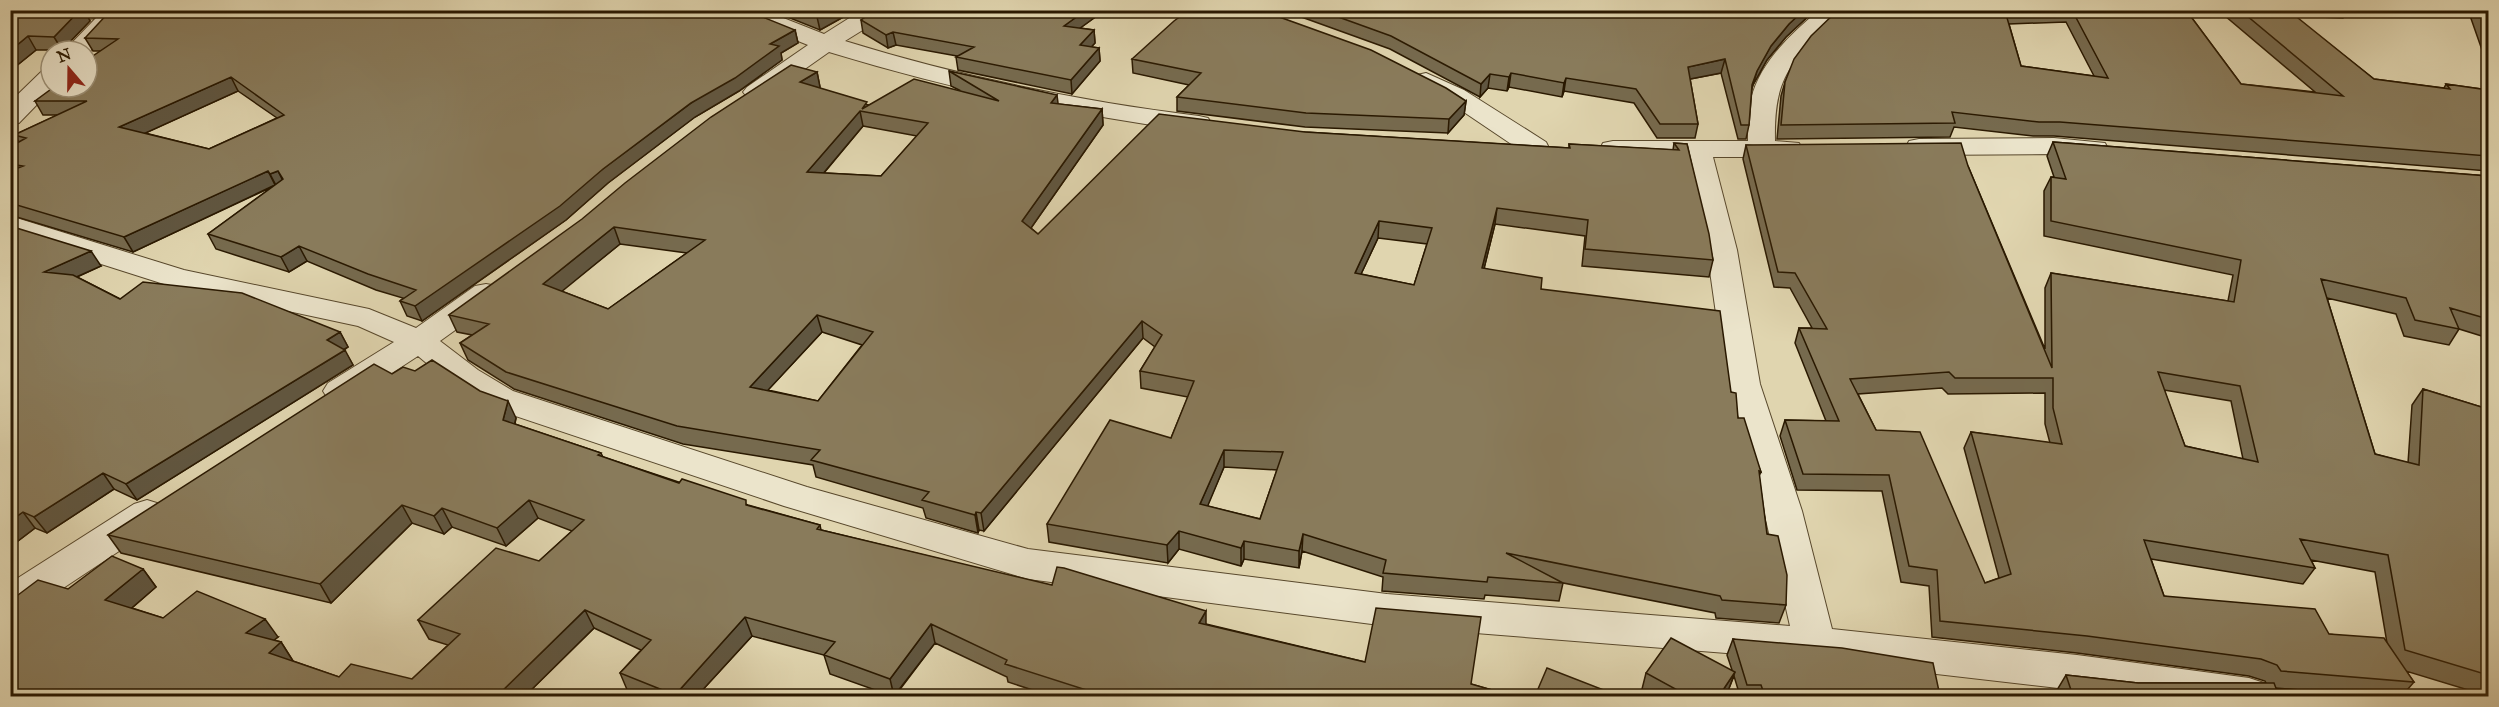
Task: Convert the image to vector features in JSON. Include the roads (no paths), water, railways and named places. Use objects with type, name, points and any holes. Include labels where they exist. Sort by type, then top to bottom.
[{"type":"street","points":[[10,22],[106,10]]},
{"type":"street","points":[[88,39],[117,10]]},
{"type":"street","points":[[741,10],[826,43],[955,79],[1047,100],[1165,120],[1223,127]]},
{"type":"street","points":[[732,109],[826,43],[879,10]]},
{"type":"street","points":[[1761,149],[1764,98],[1780,63],[1804,35],[1833,10]]},
{"type":"street","points":[[1408,70],[1548,148],[1492,146]]},
{"type":"street","points":[[10,117],[39,88]]},
{"type":"street","points":[[1890,148],[2054,146],[2114,151]]},
{"type":"street","points":[[1594,148],[1808,149]]},
{"type":"street","points":[[1697,149],[1722,250],[1743,384],[1783,510],[1815,644]]},
{"type":"street","points":[[10,225],[178,278],[369,319],[419,341],[466,378],[501,399],[797,497],[1028,564],[1387,610],[1815,644],[2077,672],[2249,696]]},
{"type":"street","points":[[319,405],[419,341],[512,274]]},
{"type":"street","points":[[10,603],[168,500]]}]
